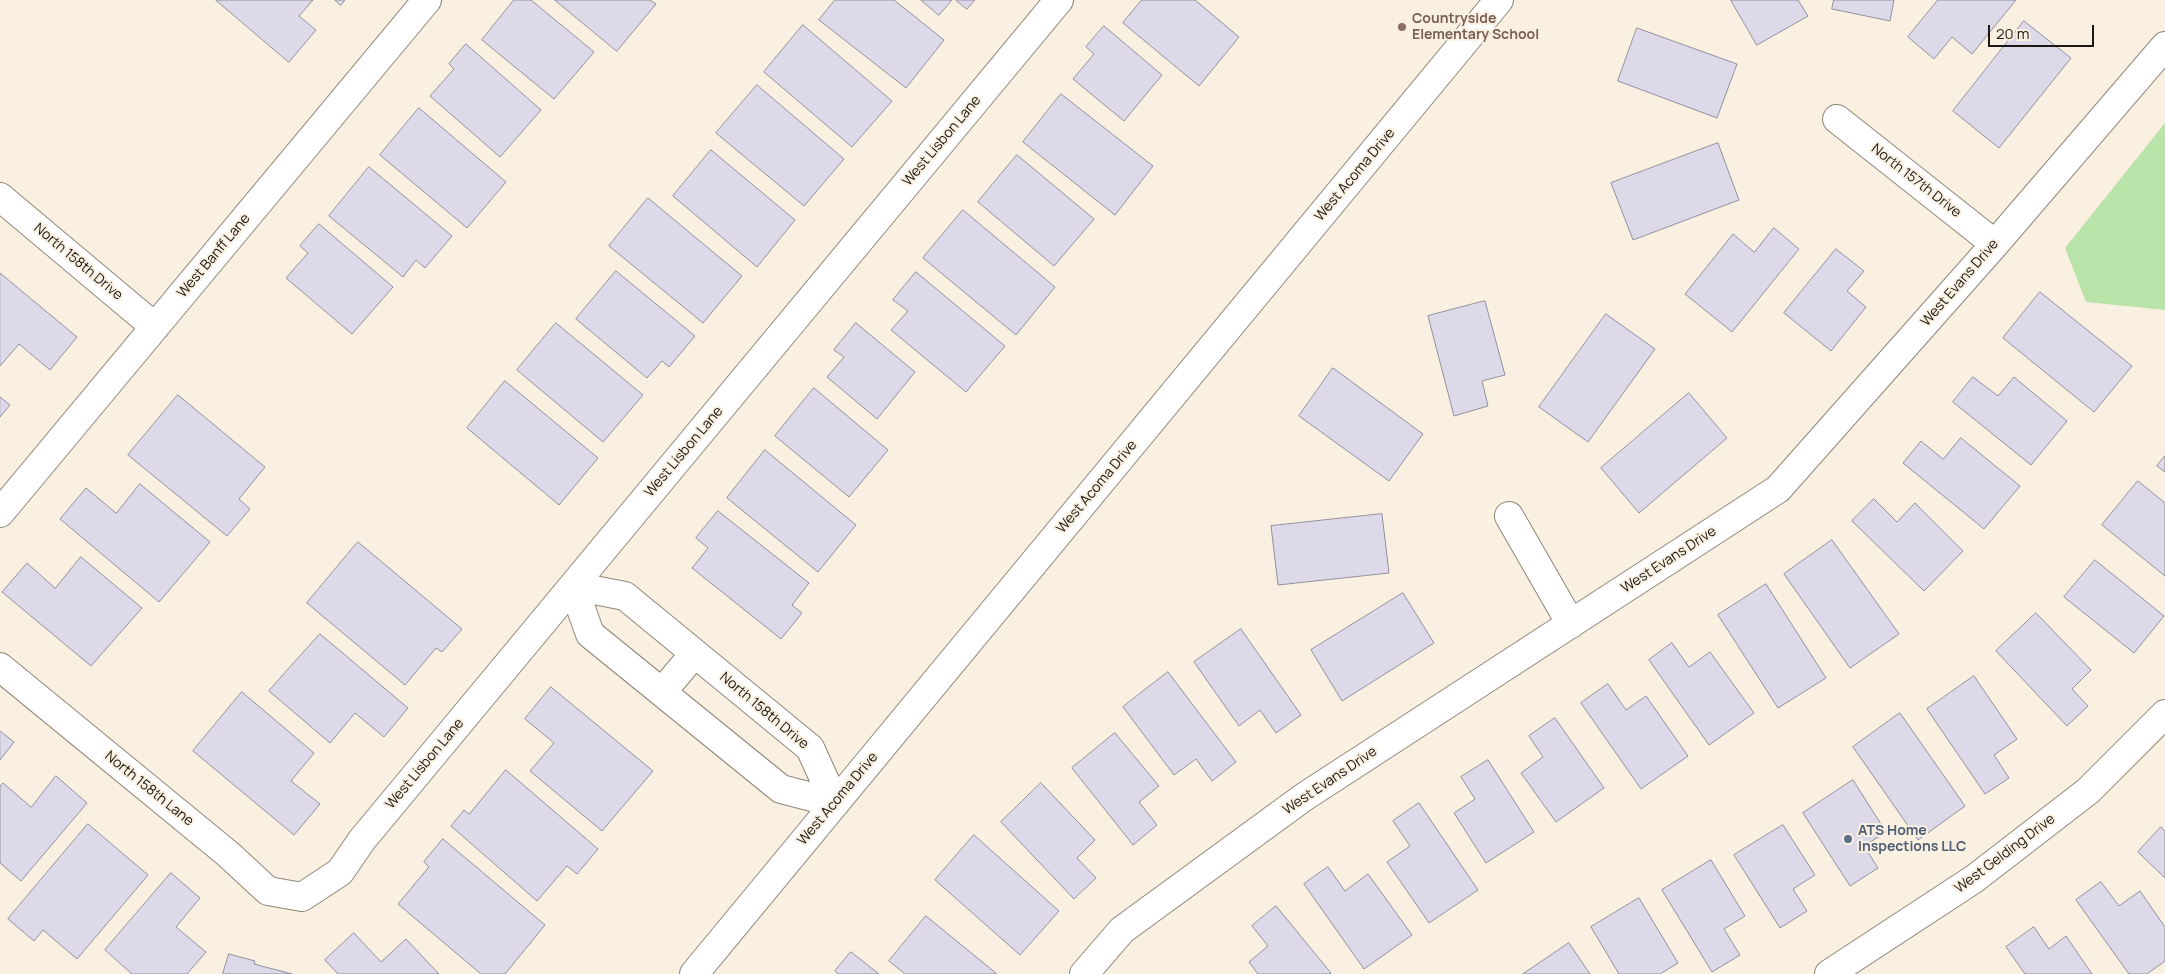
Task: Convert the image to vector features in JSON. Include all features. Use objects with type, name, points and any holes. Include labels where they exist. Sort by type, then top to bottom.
[{"type":"street","name":"West Banff Lane","points":[[0,513],[427,0]]},
{"type":"street","name":"West Lisbon Lane","points":[[302,897],[340,872],[362,840],[1059,0]]},
{"type":"street","name":"West Acoma Drive","points":[[694,974],[1499,0]]},
{"type":"street","name":"West Evans Drive","points":[[1084,974],[1122,930],[1304,797],[1778,490],[1995,244],[2165,46]]},
{"type":"street","name":"North 157th Drive","points":[[1836,119],[1995,244]]},
{"type":"street","name":"North 158th Drive","points":[[0,197],[155,327]]},
{"type":"street","points":[[1509,516],[1571,624]]},
{"type":"street","name":"North 158th Drive","points":[[573,586],[624,596],[810,748],[835,803]]},
{"type":"street","points":[[573,586],[590,634],[782,789],[835,803]]},
{"type":"street","points":[[662,692],[694,654]]},
{"type":"street","name":"North 158th Lane","points":[[0,667],[228,854],[268,891],[302,897]]},
{"type":"street","name":"West Gelding Drive","points":[[1829,974],[1974,879],[2080,797],[2165,714]]},
{"type":"green space","points":[[2165,123],[2165,310],[2086,302],[2065,248]]},
{"type":"building","points":[[216,0],[313,0],[299,16],[316,30],[289,62]]},
{"type":"building","points":[[335,0],[345,0],[341,5]]},
{"type":"building","points":[[514,0],[531,0],[594,52],[554,99],[482,40]]},
{"type":"building","points":[[555,0],[650,0],[656,4],[617,51]]},
{"type":"building","points":[[835,0],[894,0],[944,40],[906,88],[819,20]]},
{"type":"building","points":[[921,0],[952,0],[939,15]]},
{"type":"building","points":[[956,0],[975,0],[967,9]]},
{"type":"building","points":[[1142,0],[1195,0],[1239,37],[1199,86],[1123,23]]},
{"type":"building","points":[[1731,0],[1798,0],[1808,16],[1757,45]]},
{"type":"building","points":[[1834,0],[1894,0],[1890,21],[1832,9]]},
{"type":"building","points":[[1938,0],[2016,0],[1972,54],[1952,37],[1934,59],[1908,37]]},
{"type":"building","points":[[2024,21],[2071,58],[1999,148],[1953,111]]},
{"type":"building","points":[[803,25],[892,101],[852,147],[764,72]]},
{"type":"building","points":[[1104,26],[1162,75],[1124,121],[1073,79],[1094,54],[1086,47]]},
{"type":"building","points":[[1637,28],[1737,64],[1717,118],[1618,81]]},
{"type":"building","points":[[466,44],[541,110],[500,157],[430,96],[454,69],[449,64]]},
{"type":"building","points":[[757,85],[844,159],[804,206],[716,133]]},
{"type":"building","points":[[1061,94],[1153,166],[1115,215],[1023,142]]},
{"type":"building","points":[[419,108],[506,182],[467,228],[380,155]]},
{"type":"building","points":[[1718,143],[1739,200],[1633,240],[1611,183]]},
{"type":"building","points":[[711,150],[795,220],[757,267],[673,196]]},
{"type":"building","points":[[1017,155],[1094,219],[1054,266],[978,202]]},
{"type":"building","points":[[369,167],[452,236],[425,268],[416,260],[403,277],[329,216]]},
{"type":"building","points":[[648,198],[742,276],[703,323],[609,246]]},
{"type":"building","points":[[963,210],[1055,287],[1016,335],[923,258]]},
{"type":"building","points":[[319,224],[393,287],[352,334],[286,278],[308,253],[300,246]]},
{"type":"building","points":[[1774,228],[1799,249],[1732,332],[1685,294],[1733,234],[1754,252]]},
{"type":"building","points":[[1836,249],[1864,271],[1847,291],[1866,307],[1831,351],[1784,313]]},
{"type":"building","points":[[616,271],[695,336],[669,367],[662,361],[647,378],[576,319]]},
{"type":"building","points":[[916,272],[1005,346],[966,392],[891,330],[908,311],[893,300]]},
{"type":"building","points":[[0,273],[77,337],[50,370],[19,344],[0,366]]},
{"type":"building","points":[[2040,292],[2132,366],[2094,412],[2003,338]]},
{"type":"building","points":[[1485,301],[1505,375],[1482,381],[1488,406],[1454,416],[1428,316]]},
{"type":"building","points":[[1606,314],[1655,349],[1588,442],[1539,407]]},
{"type":"building","points":[[556,323],[643,395],[603,442],[517,370]]},
{"type":"building","points":[[856,323],[915,372],[877,419],[827,377],[844,357],[834,350]]},
{"type":"building","points":[[1333,368],[1423,434],[1389,481],[1299,416]]},
{"type":"building","points":[[1973,377],[1998,396],[2014,377],[2067,421],[2031,465],[1953,402]]},
{"type":"building","points":[[505,381],[598,458],[559,505],[467,428]]},
{"type":"building","points":[[814,388],[888,450],[849,497],[775,436]]},
{"type":"building","points":[[1689,393],[1727,438],[1639,513],[1601,468]]},
{"type":"building","points":[[178,395],[265,467],[239,499],[250,509],[227,536],[128,455]]},
{"type":"building","points":[[0,397],[10,405],[0,417]]},
{"type":"building","points":[[1961,438],[2020,486],[1984,529],[1903,463],[1921,441],[1943,459]]},
{"type":"building","points":[[765,450],[856,525],[818,572],[727,498]]},
{"type":"building","points":[[2165,456],[2165,472],[2157,466]]},
{"type":"building","points":[[2138,481],[2165,503],[2165,576],[2102,525]]},
{"type":"building","points":[[140,484],[210,542],[159,602],[60,519],[86,488],[116,513]]},
{"type":"building","points":[[1874,499],[1897,522],[1915,503],[1963,551],[1924,591],[1852,521]]},
{"type":"building","points":[[718,511],[809,583],[792,605],[802,613],[781,639],[692,568],[708,548],[696,538]]},
{"type":"building","points":[[1382,514],[1389,573],[1278,585],[1271,526]]},
{"type":"building","points":[[1832,540],[1899,634],[1850,668],[1784,574]]},
{"type":"building","points":[[358,542],[462,629],[442,652],[436,648],[405,685],[307,603]]},
{"type":"building","points":[[81,557],[142,608],[91,666],[2,592],[27,563],[55,588]]},
{"type":"building","points":[[2095,560],[2164,616],[2134,653],[2064,597]]},
{"type":"building","points":[[1766,584],[1826,678],[1778,708],[1718,615]]},
{"type":"building","points":[[1403,593],[1434,643],[1342,701],[1311,650]]},
{"type":"building","points":[[2036,613],[2091,670],[2072,689],[2088,706],[2067,726],[1996,651]]},
{"type":"building","points":[[1241,629],[1301,715],[1276,733],[1260,710],[1239,726],[1194,662]]},
{"type":"building","points":[[320,634],[408,708],[384,737],[355,713],[330,743],[269,691]]},
{"type":"building","points":[[1672,643],[1689,667],[1710,652],[1754,713],[1709,745],[1649,660]]},
{"type":"building","points":[[1168,672],[1236,762],[1212,781],[1196,759],[1174,775],[1123,707]]},
{"type":"building","points":[[1974,676],[2017,739],[1994,755],[2009,778],[1985,794],[1927,709]]},
{"type":"building","points":[[1608,684],[1626,710],[1646,696],[1688,756],[1641,789],[1581,703]]},
{"type":"building","points":[[551,687],[653,771],[602,831],[530,771],[554,743],[525,719]]},
{"type":"building","points":[[242,692],[314,753],[291,781],[320,804],[294,835],[193,751]]},
{"type":"building","points":[[1900,713],[1965,806],[1918,840],[1853,747]]},
{"type":"building","points":[[1555,718],[1604,788],[1556,822],[1521,773],[1543,757],[1529,736]]},
{"type":"building","points":[[0,731],[14,742],[0,760]]},
{"type":"building","points":[[1115,733],[1159,786],[1139,802],[1157,825],[1133,845],[1072,768]]},
{"type":"building","points":[[1488,760],[1534,832],[1486,863],[1454,813],[1475,799],[1461,777]]},
{"type":"building","points":[[506,770],[598,849],[577,874],[567,866],[537,901],[451,826],[464,810],[469,814]]},
{"type":"building","points":[[56,776],[87,803],[21,881],[0,863],[0,786],[3,783],[31,807]]},
{"type":"building","name":"ATS Home Inspections LLC","points":[[1853,780],[1886,832],[1864,846],[1878,868],[1850,886],[1803,813]]},
{"type":"building","points":[[1041,783],[1095,840],[1077,858],[1096,878],[1074,899],[1001,822]]},
{"type":"building","points":[[1419,803],[1478,890],[1429,923],[1387,862],[1410,846],[1393,821]]},
{"type":"building","points":[[88,824],[148,875],[77,959],[43,930],[34,941],[8,919]]},
{"type":"building","points":[[1783,825],[1815,875],[1793,889],[1807,911],[1780,928],[1734,855]]},
{"type":"building","points":[[2161,827],[2165,831],[2165,878],[2138,852]]},
{"type":"building","points":[[974,835],[1059,911],[1020,955],[935,880]]},
{"type":"building","points":[[443,839],[545,925],[505,974],[481,974],[398,904],[429,867],[424,862]]},
{"type":"building","points":[[1711,860],[1745,916],[1724,929],[1740,955],[1712,972],[1662,890]]},
{"type":"building","points":[[1328,867],[1345,891],[1368,874],[1412,935],[1364,969],[1304,884]]},
{"type":"building","points":[[171,873],[200,898],[176,927],[206,952],[187,974],[132,974],[105,950]]},
{"type":"building","points":[[2101,882],[2119,906],[2140,891],[2165,927],[2165,961],[2147,974],[2129,974],[2076,900]]},
{"type":"building","points":[[1639,898],[1678,963],[1660,974],[1619,974],[1591,927]]},
{"type":"building","points":[[1276,906],[1331,973],[1258,974],[1249,962],[1268,946],[1252,926]]},
{"type":"building","points":[[926,916],[997,974],[905,974],[889,961]]},
{"type":"building","points":[[2034,927],[2049,949],[2066,936],[2092,974],[2025,974],[2006,947]]},
{"type":"building","points":[[354,933],[381,962],[406,939],[439,974],[338,974],[325,960]]},
{"type":"building","points":[[1569,943],[1590,974],[1523,974]]},
{"type":"building","points":[[851,952],[879,974],[838,974],[835,971]]},
{"type":"building","points":[[229,954],[255,961],[254,964],[292,974],[223,974]]},
{"type":"place","name":"Countryside Elementary School","points":[[1402,27]]},
{"type":"place","name":"ATS Home Inspections LLC","points":[[1848,839]]}]
